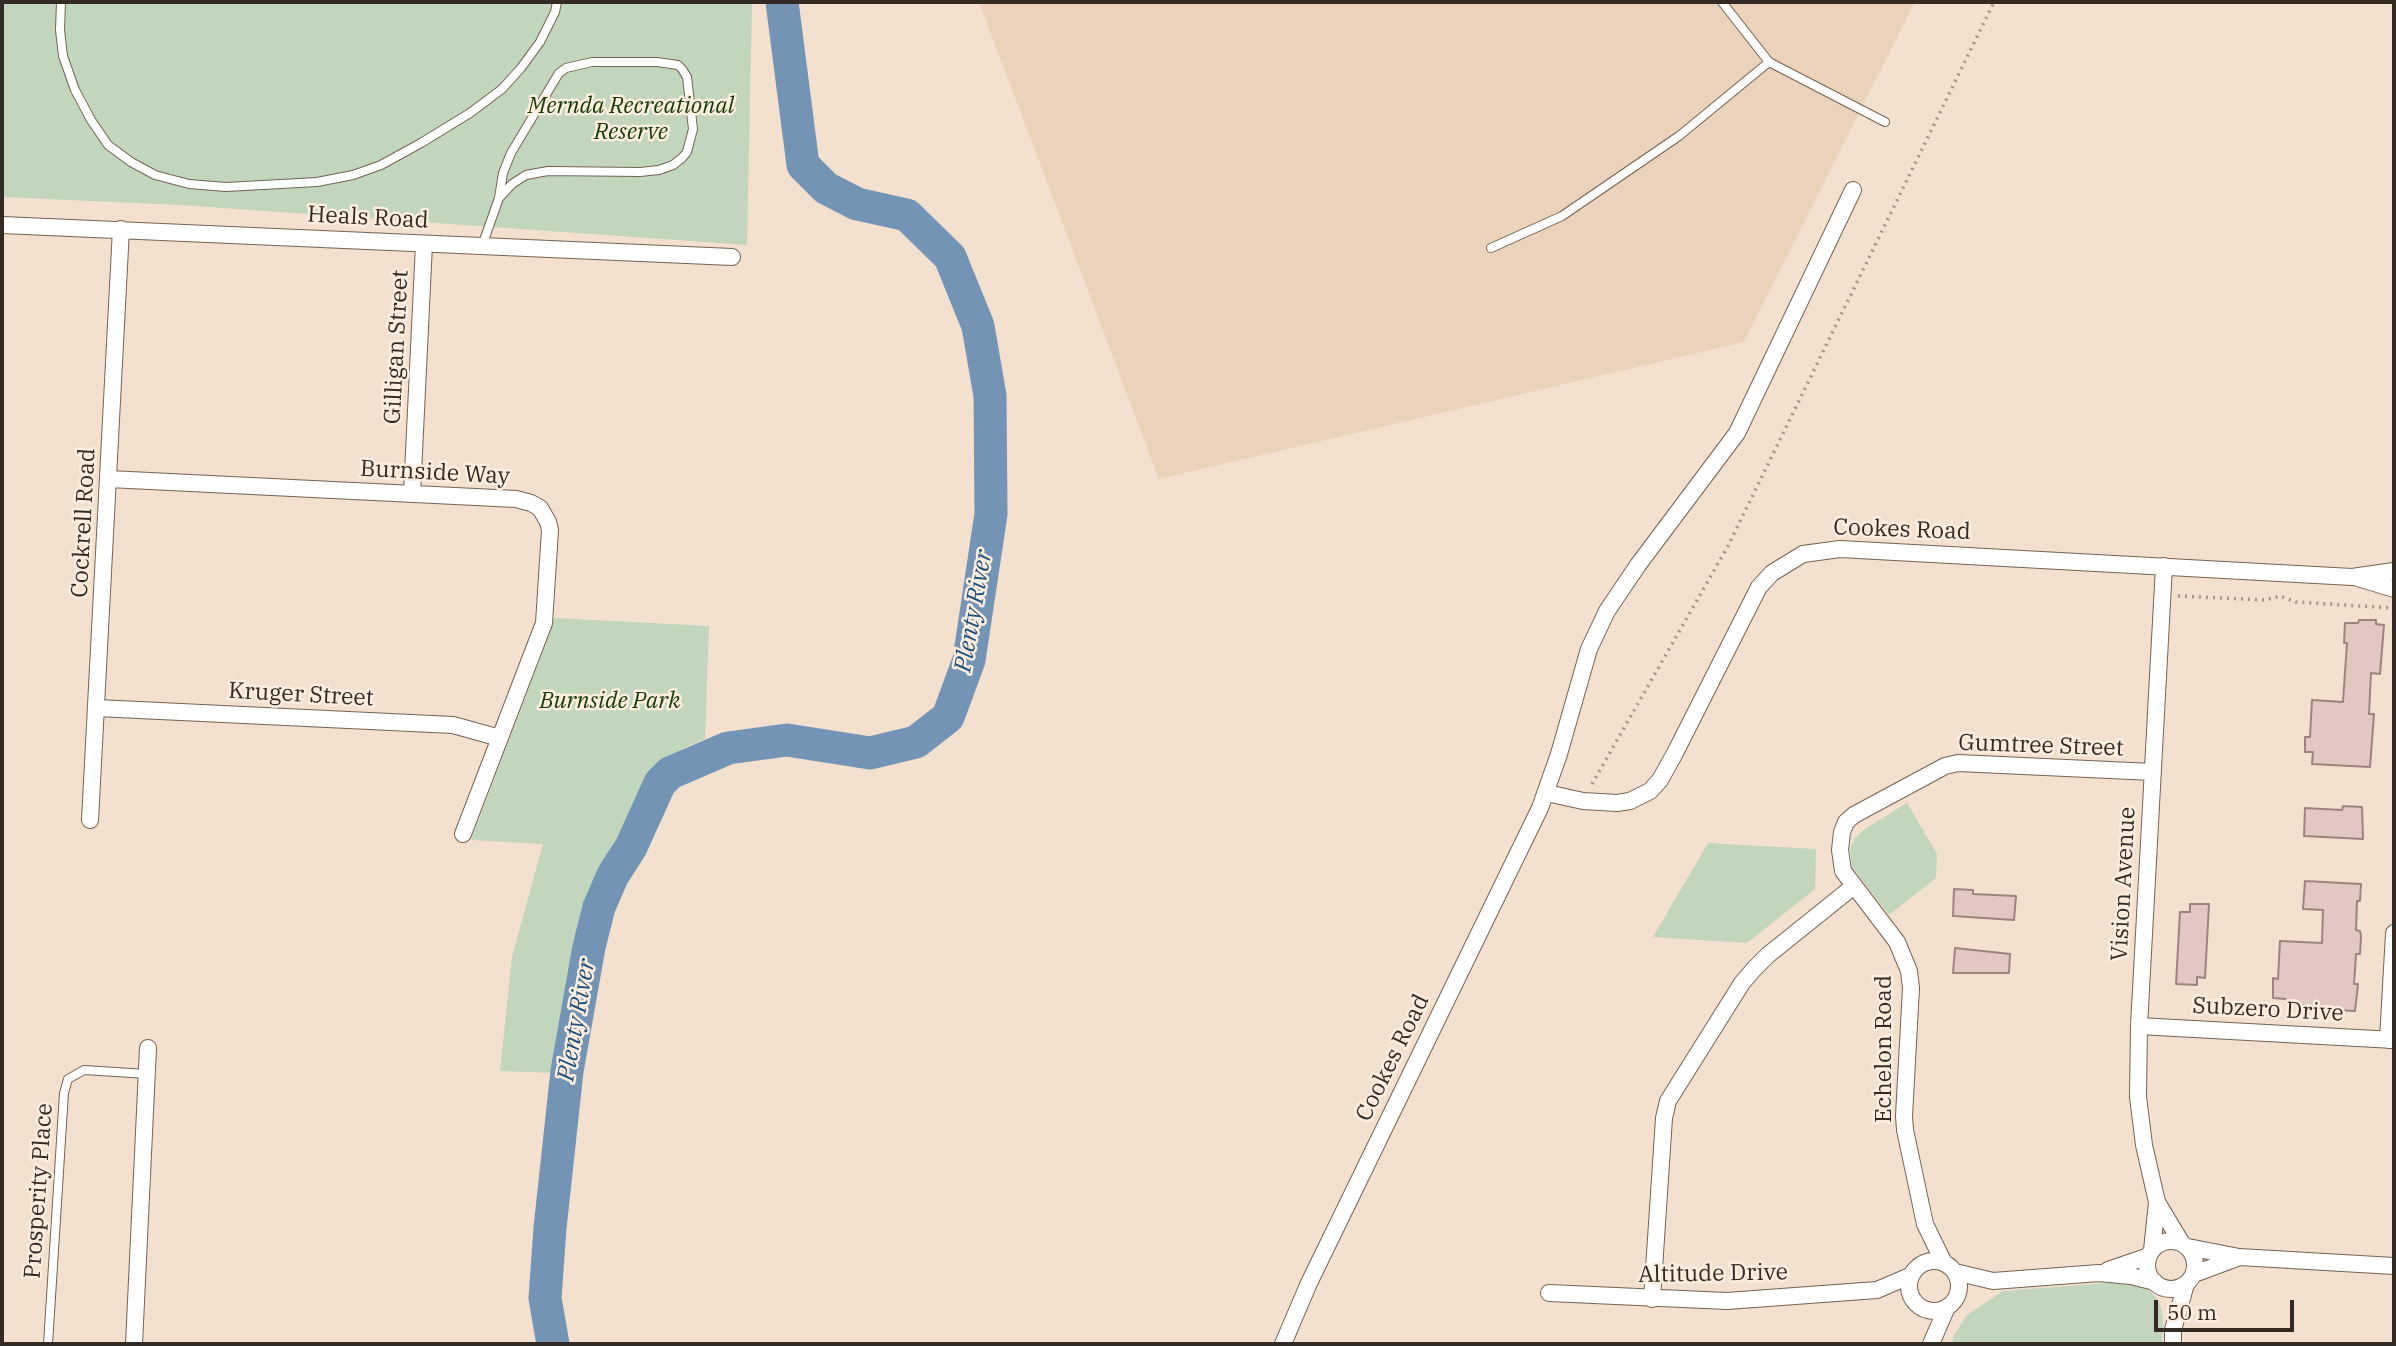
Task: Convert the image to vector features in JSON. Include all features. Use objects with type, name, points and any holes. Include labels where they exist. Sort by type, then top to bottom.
[{"type":"street","name":"Cookes Road","points":[[1283,1344],[1315,1272],[1547,793],[1589,649],[1607,611],[1737,433],[1853,190]]},
{"type":"street","name":"Heals Road","points":[[2,225],[732,257]]},
{"type":"street","name":"Cockrell Road","points":[[90,820],[121,229]]},
{"type":"street","name":"Gilligan Street","points":[[412,494],[424,244]]},
{"type":"street","name":"Burnside Way","points":[[108,479],[524,500],[540,508],[548,522],[544,623],[463,834]]},
{"type":"street","name":"Cookes Road","points":[[1547,793],[1583,802],[1630,801],[1650,791],[1660,780],[1675,753],[1759,587],[1779,568],[1803,554],[1840,549],[2352,577],[2394,571]]},
{"type":"street","name":"Vision Avenue","points":[[2150,1253],[2157,1202],[2139,1119],[2139,1026],[2164,566]]},
{"type":"street","name":"Cookes Road","points":[[2352,577],[2394,589]]},
{"type":"street","name":"Kruger Street","points":[[97,708],[453,725],[500,738]]},
{"type":"street","name":"Gumtree Street","points":[[1840,850],[1846,822],[1854,815],[1945,766],[1970,762],[2153,772]]},
{"type":"street","name":"Echelon Road","points":[[1840,850],[1843,871],[1897,942],[1909,971],[1911,988],[1904,1116],[1924,1224],[1950,1268]]},
{"type":"street","points":[[1652,1299],[1664,1118],[1668,1101],[1742,983],[1754,969],[1854,886]]},
{"type":"street","points":[[2391,1040],[2394,933]]},
{"type":"street","name":"Subzero Drive","points":[[2139,1026],[2391,1040]]},
{"type":"street","points":[[134,1344],[148,1048]]},
{"type":"street","name":"Vision Avenue","points":[[2157,1202],[2185,1245]]},
{"type":"street","name":"Echelon Road","points":[[1915,1271],[1924,1224]]},
{"type":"street","points":[[2099,1273],[2150,1253],[2165,1242],[2239,1257],[2394,1266]]},
{"type":"street","points":[[2173,1337],[2195,1260],[2185,1245]]},
{"type":"street","points":[[2150,1253],[2148,1271],[2158,1285],[2173,1337]]},
{"type":"street","points":[[1930,1344],[1918,1304],[1909,1287],[1915,1271],[1931,1261],[1993,1281],[2099,1273],[2131,1276],[2174,1289],[2239,1257]]},
{"type":"street","points":[[1930,1344],[1959,1287],[1950,1268]]},
{"type":"street","name":"Altitude Drive","points":[[1549,1293],[1727,1301],[1877,1290],[1915,1271]]},
{"type":"street","points":[[1918,1304],[1930,1310],[1993,1281]]},
{"type":"street","name":"Altitude Drive","points":[[1877,1290],[1918,1304]]},
{"type":"lane","points":[[61,2],[63,56],[80,100],[108,145],[155,175],[189,184],[226,187],[317,182],[353,175],[381,165],[411,149],[470,113],[502,89],[540,42],[557,2]]},
{"type":"lane","points":[[1722,2],[1769,62],[1885,122]]},
{"type":"lane","points":[[482,246],[511,153],[559,73],[566,68],[592,62],[657,62],[678,65],[682,69],[687,77],[693,129],[687,152],[673,165],[640,172],[537,172],[512,184],[499,198]]},
{"type":"lane","points":[[1491,248],[1562,216],[1679,136],[1769,62]]},
{"type":"lane","name":"Prosperity Place","points":[[48,1344],[64,1093],[68,1079],[84,1070],[147,1074]]},
{"type":"path","points":[[1583,802],[1728,546],[1994,2]]},
{"type":"path","points":[[2162,596],[2265,600],[2280,596],[2296,602],[2394,608]]},
{"type":"shaded area","points":[[979,2],[1915,2],[1744,342],[1159,479]]},
{"type":"green space","name":"Mernda Recreational Reserve","points":[[2,2],[752,2],[747,245],[181,205],[2,197]]},
{"type":"green space","name":"Burnside Park","points":[[554,618],[709,626],[705,739],[686,747],[658,766],[630,828],[599,866],[586,902],[566,988],[570,1011],[559,1073],[500,1071],[512,957],[543,844],[471,840]]},
{"type":"green space","points":[[1907,803],[1937,854],[1936,878],[1889,915],[1852,867],[1850,848],[1855,838],[1865,829]]},
{"type":"green space","points":[[1708,843],[1816,849],[1815,889],[1747,943],[1653,937]]},
{"type":"green space","points":[[2123,1282],[2146,1287],[2159,1301],[2163,1318],[2162,1344],[1952,1344],[1954,1335],[1967,1315],[2003,1291]]},
{"type":"building","points":[[2359,620],[2376,620],[2376,624],[2384,625],[2380,674],[2371,673],[2369,714],[2374,714],[2370,767],[2312,764],[2313,752],[2305,752],[2305,737],[2310,737],[2312,700],[2343,702],[2347,643],[2344,643],[2345,623],[2358,623]]},
{"type":"building","points":[[2343,806],[2362,807],[2363,839],[2304,836],[2305,808],[2342,810]]},
{"type":"building","points":[[2305,881],[2361,884],[2360,901],[2357,901],[2356,930],[2360,931],[2361,936],[2360,954],[2356,954],[2354,984],[2358,984],[2355,1011],[2286,1004],[2286,999],[2273,998],[2273,978],[2278,979],[2280,941],[2322,943],[2323,910],[2303,909]]},
{"type":"building","points":[[1954,889],[1973,890],[1973,894],[2016,896],[2014,920],[1953,916]]},
{"type":"building","points":[[2190,904],[2209,904],[2205,978],[2197,977],[2197,985],[2176,984],[2180,912],[2190,912]]},
{"type":"building","points":[[1955,948],[2010,954],[2009,973],[1953,973]]},
{"type":"waterway","name":"Plenty River","points":[[553,1344],[545,1298],[550,1228],[567,1071],[589,947],[599,907],[613,875],[631,847],[660,783],[670,773],[728,748],[787,740],[870,753],[916,742],[948,717],[969,660],[991,514],[990,396],[978,326],[950,257],[907,215],[857,204],[826,188],[803,165],[782,2]]}]
